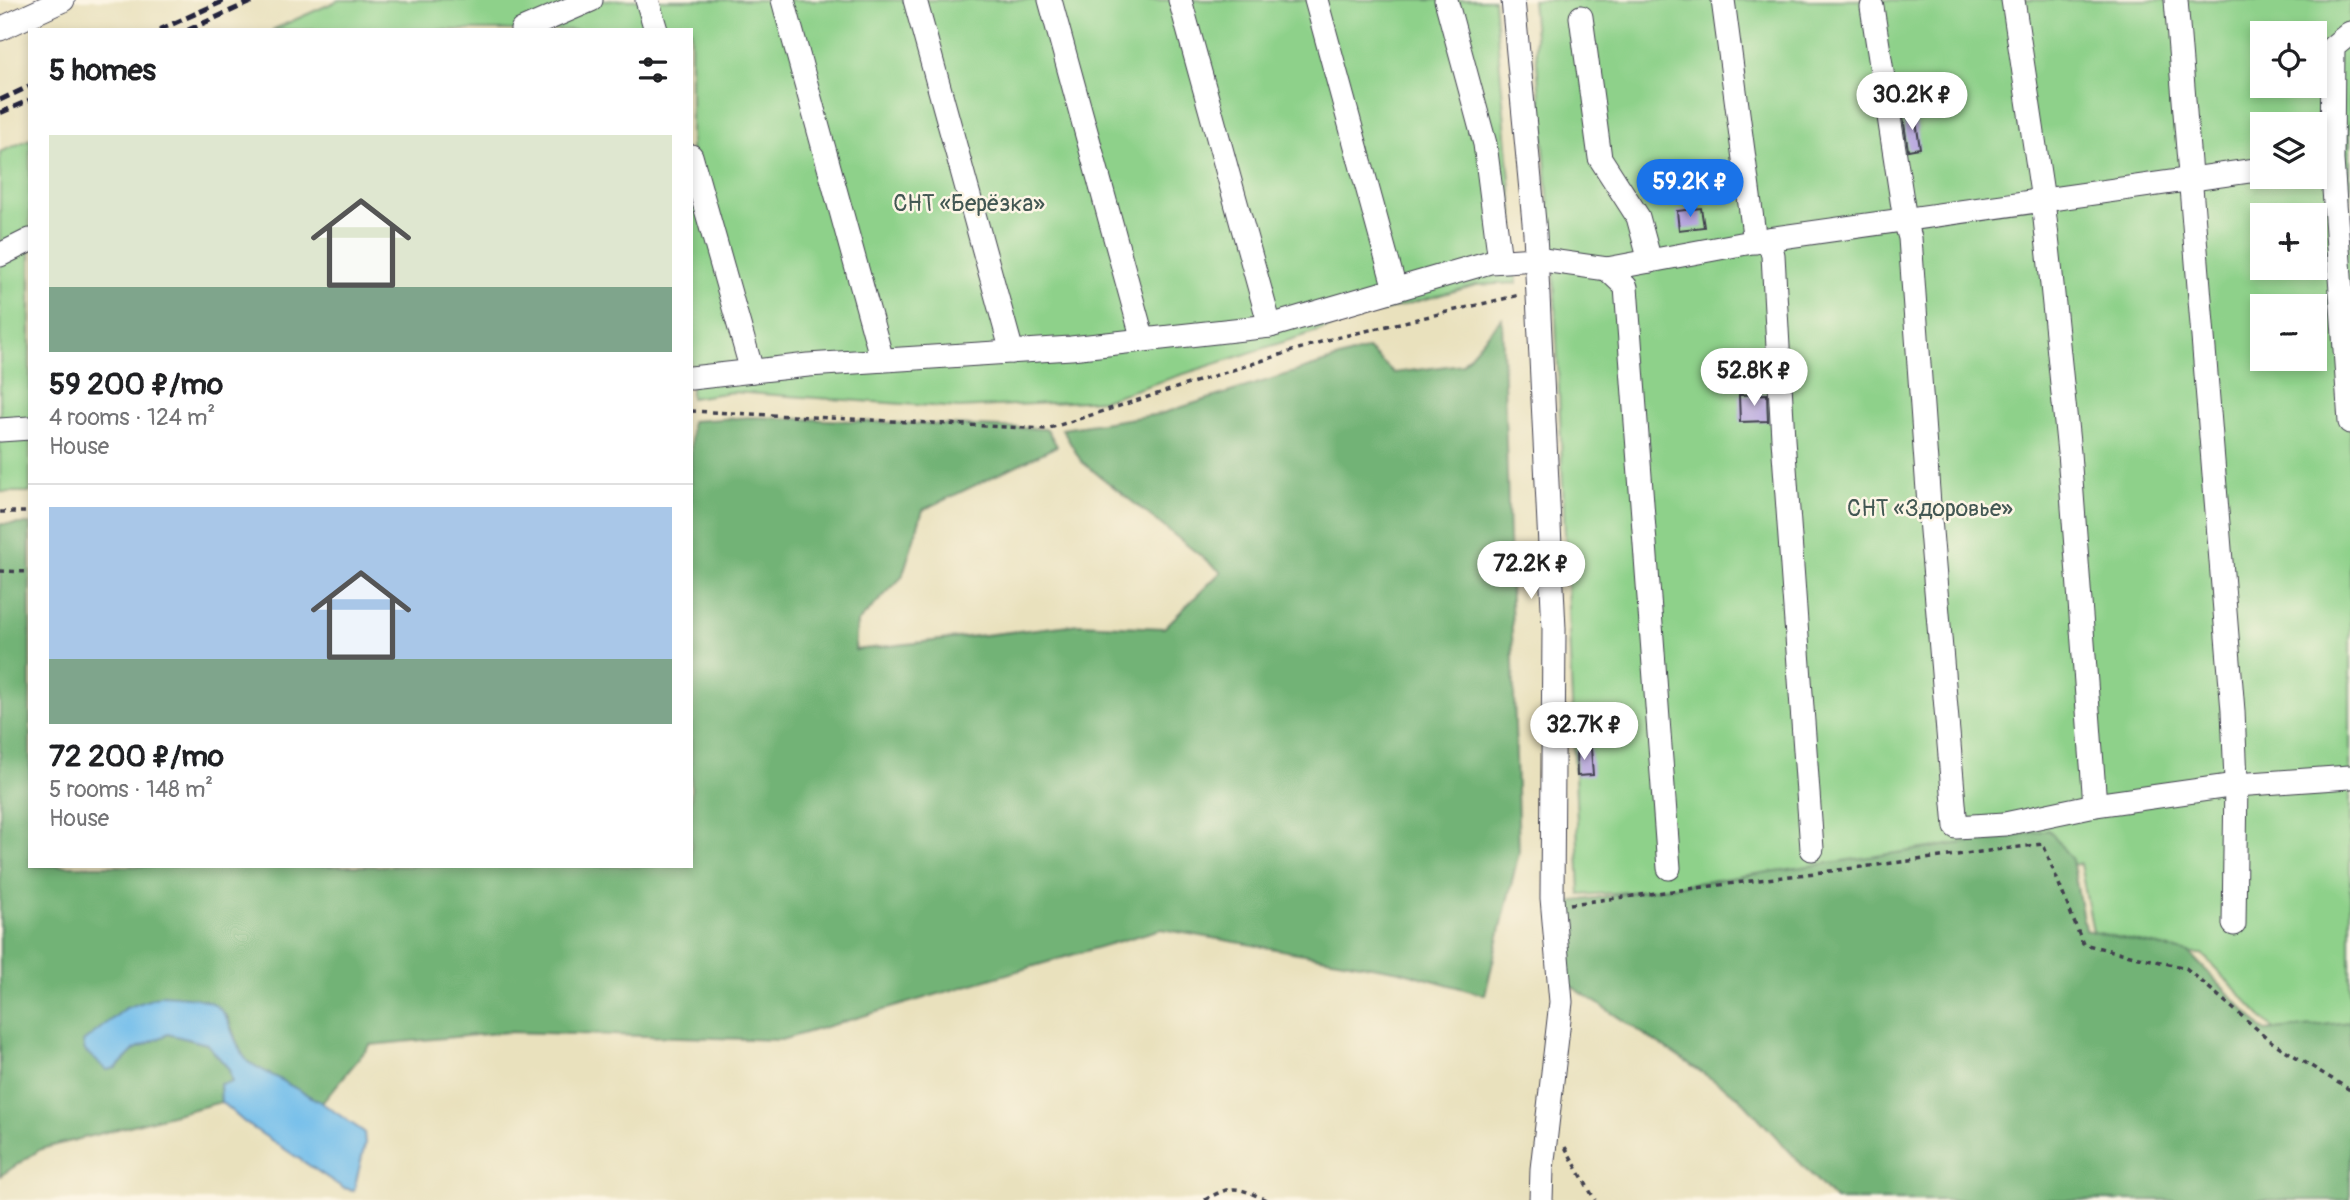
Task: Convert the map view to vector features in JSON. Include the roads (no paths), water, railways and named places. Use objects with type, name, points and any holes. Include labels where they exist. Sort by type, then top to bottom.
[{"type":"street","points":[[0,29],[63,0]]},
{"type":"street","points":[[527,28],[591,0]]},
{"type":"street","points":[[648,0],[655,28]]},
{"type":"street","points":[[783,0],[883,360]]},
{"type":"street","points":[[915,0],[1012,352]]},
{"type":"street","points":[[1049,0],[1143,340]]},
{"type":"street","points":[[1180,0],[1270,326]]},
{"type":"street","points":[[1316,0],[1395,289]]},
{"type":"street","points":[[1446,0],[1485,144],[1500,261]]},
{"type":"street","points":[[1513,0],[1536,259],[1554,629],[1552,907],[1562,1002],[1542,1168],[1541,1200]]},
{"type":"street","points":[[1723,0],[1762,241],[1773,255],[1786,492],[1812,849]]},
{"type":"street","points":[[2013,0],[2043,200],[2069,453],[2095,805]]},
{"type":"street","points":[[2176,0],[2233,710],[2236,785],[2234,924]]},
{"type":"street","points":[[1872,7],[1910,238],[1956,827],[2005,824],[2095,805],[2236,785],[2350,777]]},
{"type":"street","points":[[1581,18],[1600,158],[1638,216],[1650,261]]},
{"type":"street","points":[[2327,123],[2333,47],[2350,33]]},
{"type":"street","points":[[693,163],[752,371]]},
{"type":"street","points":[[693,378],[883,360],[1012,352],[1270,326],[1490,262],[1536,259],[1607,269],[1762,241],[2250,171]]},
{"type":"street","points":[[2327,189],[2350,422]]},
{"type":"street","points":[[0,255],[28,241]]},
{"type":"street","points":[[1607,269],[1626,287],[1669,868]]},
{"type":"street","points":[[0,430],[28,428]]},
{"type":"water","points":[[163,995],[212,1003],[225,1016],[248,1062],[322,1103],[364,1132],[365,1144],[354,1190],[343,1188],[244,1122],[221,1102],[220,1084],[232,1082],[229,1069],[207,1044],[168,1034],[135,1049],[116,1068],[107,1070],[85,1051],[83,1042],[126,1008]]},
{"type":"railway","points":[[163,28],[226,0]]},
{"type":"railway","points":[[192,28],[255,0]]},
{"type":"railway","points":[[0,100],[28,87]]},
{"type":"railway","points":[[0,113],[28,101]]},
{"type":"park label","name":"СНТ «Берёзка»","points":[[969,203]]},
{"type":"park label","name":"СНТ «Здоровье»","points":[[1930,508]]}]
